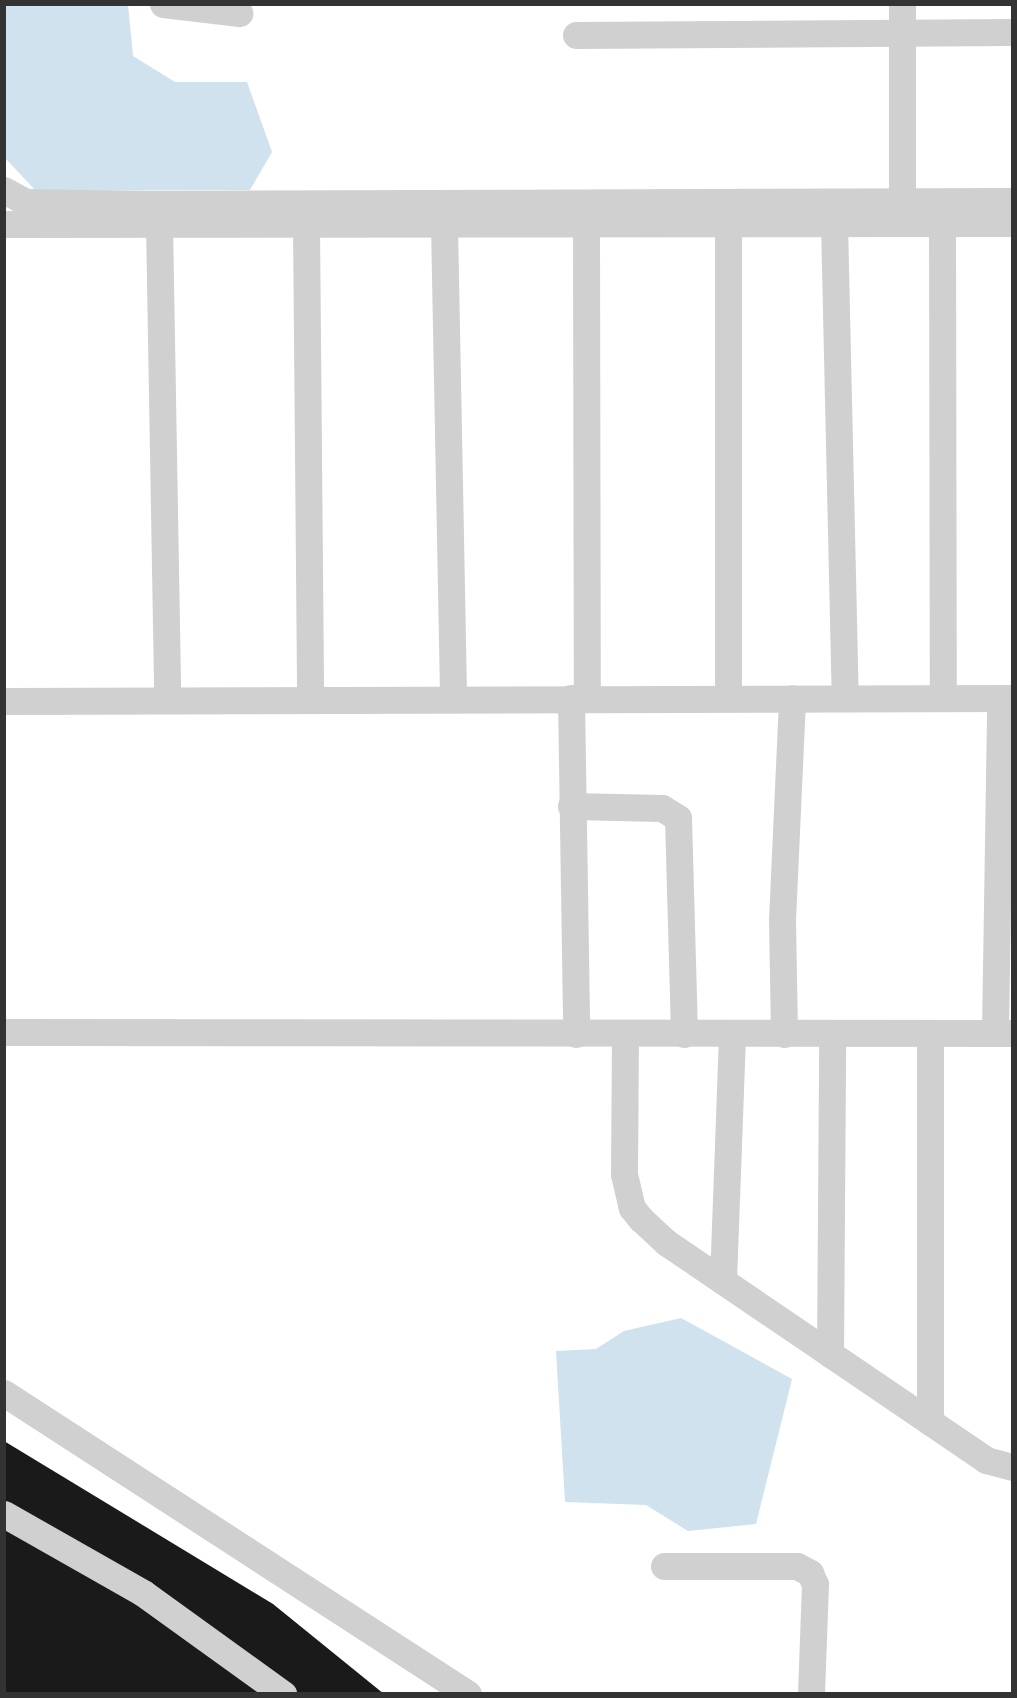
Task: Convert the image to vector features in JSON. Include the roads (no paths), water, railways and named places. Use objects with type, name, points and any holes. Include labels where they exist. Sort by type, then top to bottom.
[{"type":"street","points":[[163,4],[239,13]]},
{"type":"street","points":[[902,4],[902,202]]},
{"type":"street","points":[[576,35],[1012,32]]},
{"type":"street","points":[[4,190],[26,202],[146,204],[1012,201]]},
{"type":"street","points":[[942,223],[944,698]]},
{"type":"street","points":[[4,224],[1012,223]]},
{"type":"street","points":[[159,224],[167,698]]},
{"type":"street","points":[[306,224],[310,698]]},
{"type":"street","points":[[444,224],[453,698]]},
{"type":"street","points":[[576,1034],[571,806],[579,698],[586,224]]},
{"type":"street","points":[[728,224],[728,698]]},
{"type":"street","points":[[834,224],[844,698]]},
{"type":"street","points":[[4,701],[167,698],[1006,698],[1004,1033],[4,1032]]},
{"type":"street","points":[[784,1034],[782,920],[792,698]]},
{"type":"street","points":[[571,806],[662,808],[678,818],[684,1034]]},
{"type":"street","points":[[830,1354],[832,1033]]},
{"type":"street","points":[[930,1033],[930,1422]]},
{"type":"street","points":[[625,1034],[624,1174],[632,1208],[667,1243],[986,1460],[1012,1467]]},
{"type":"street","points":[[723,1281],[732,1034]]},
{"type":"street","points":[[4,1393],[468,1694]]},
{"type":"street","points":[[4,1514],[143,1593],[283,1694]]},
{"type":"street","points":[[664,1566],[797,1566],[810,1573],[815,1584],[811,1694]]},
{"type":"water","points":[[5,4],[128,5],[133,56],[175,82],[247,82],[272,152],[250,190],[36,191],[5,158]]},
{"type":"water","points":[[681,1318],[792,1379],[756,1524],[688,1531],[646,1505],[565,1502],[556,1351],[596,1349],[624,1331]]}]
